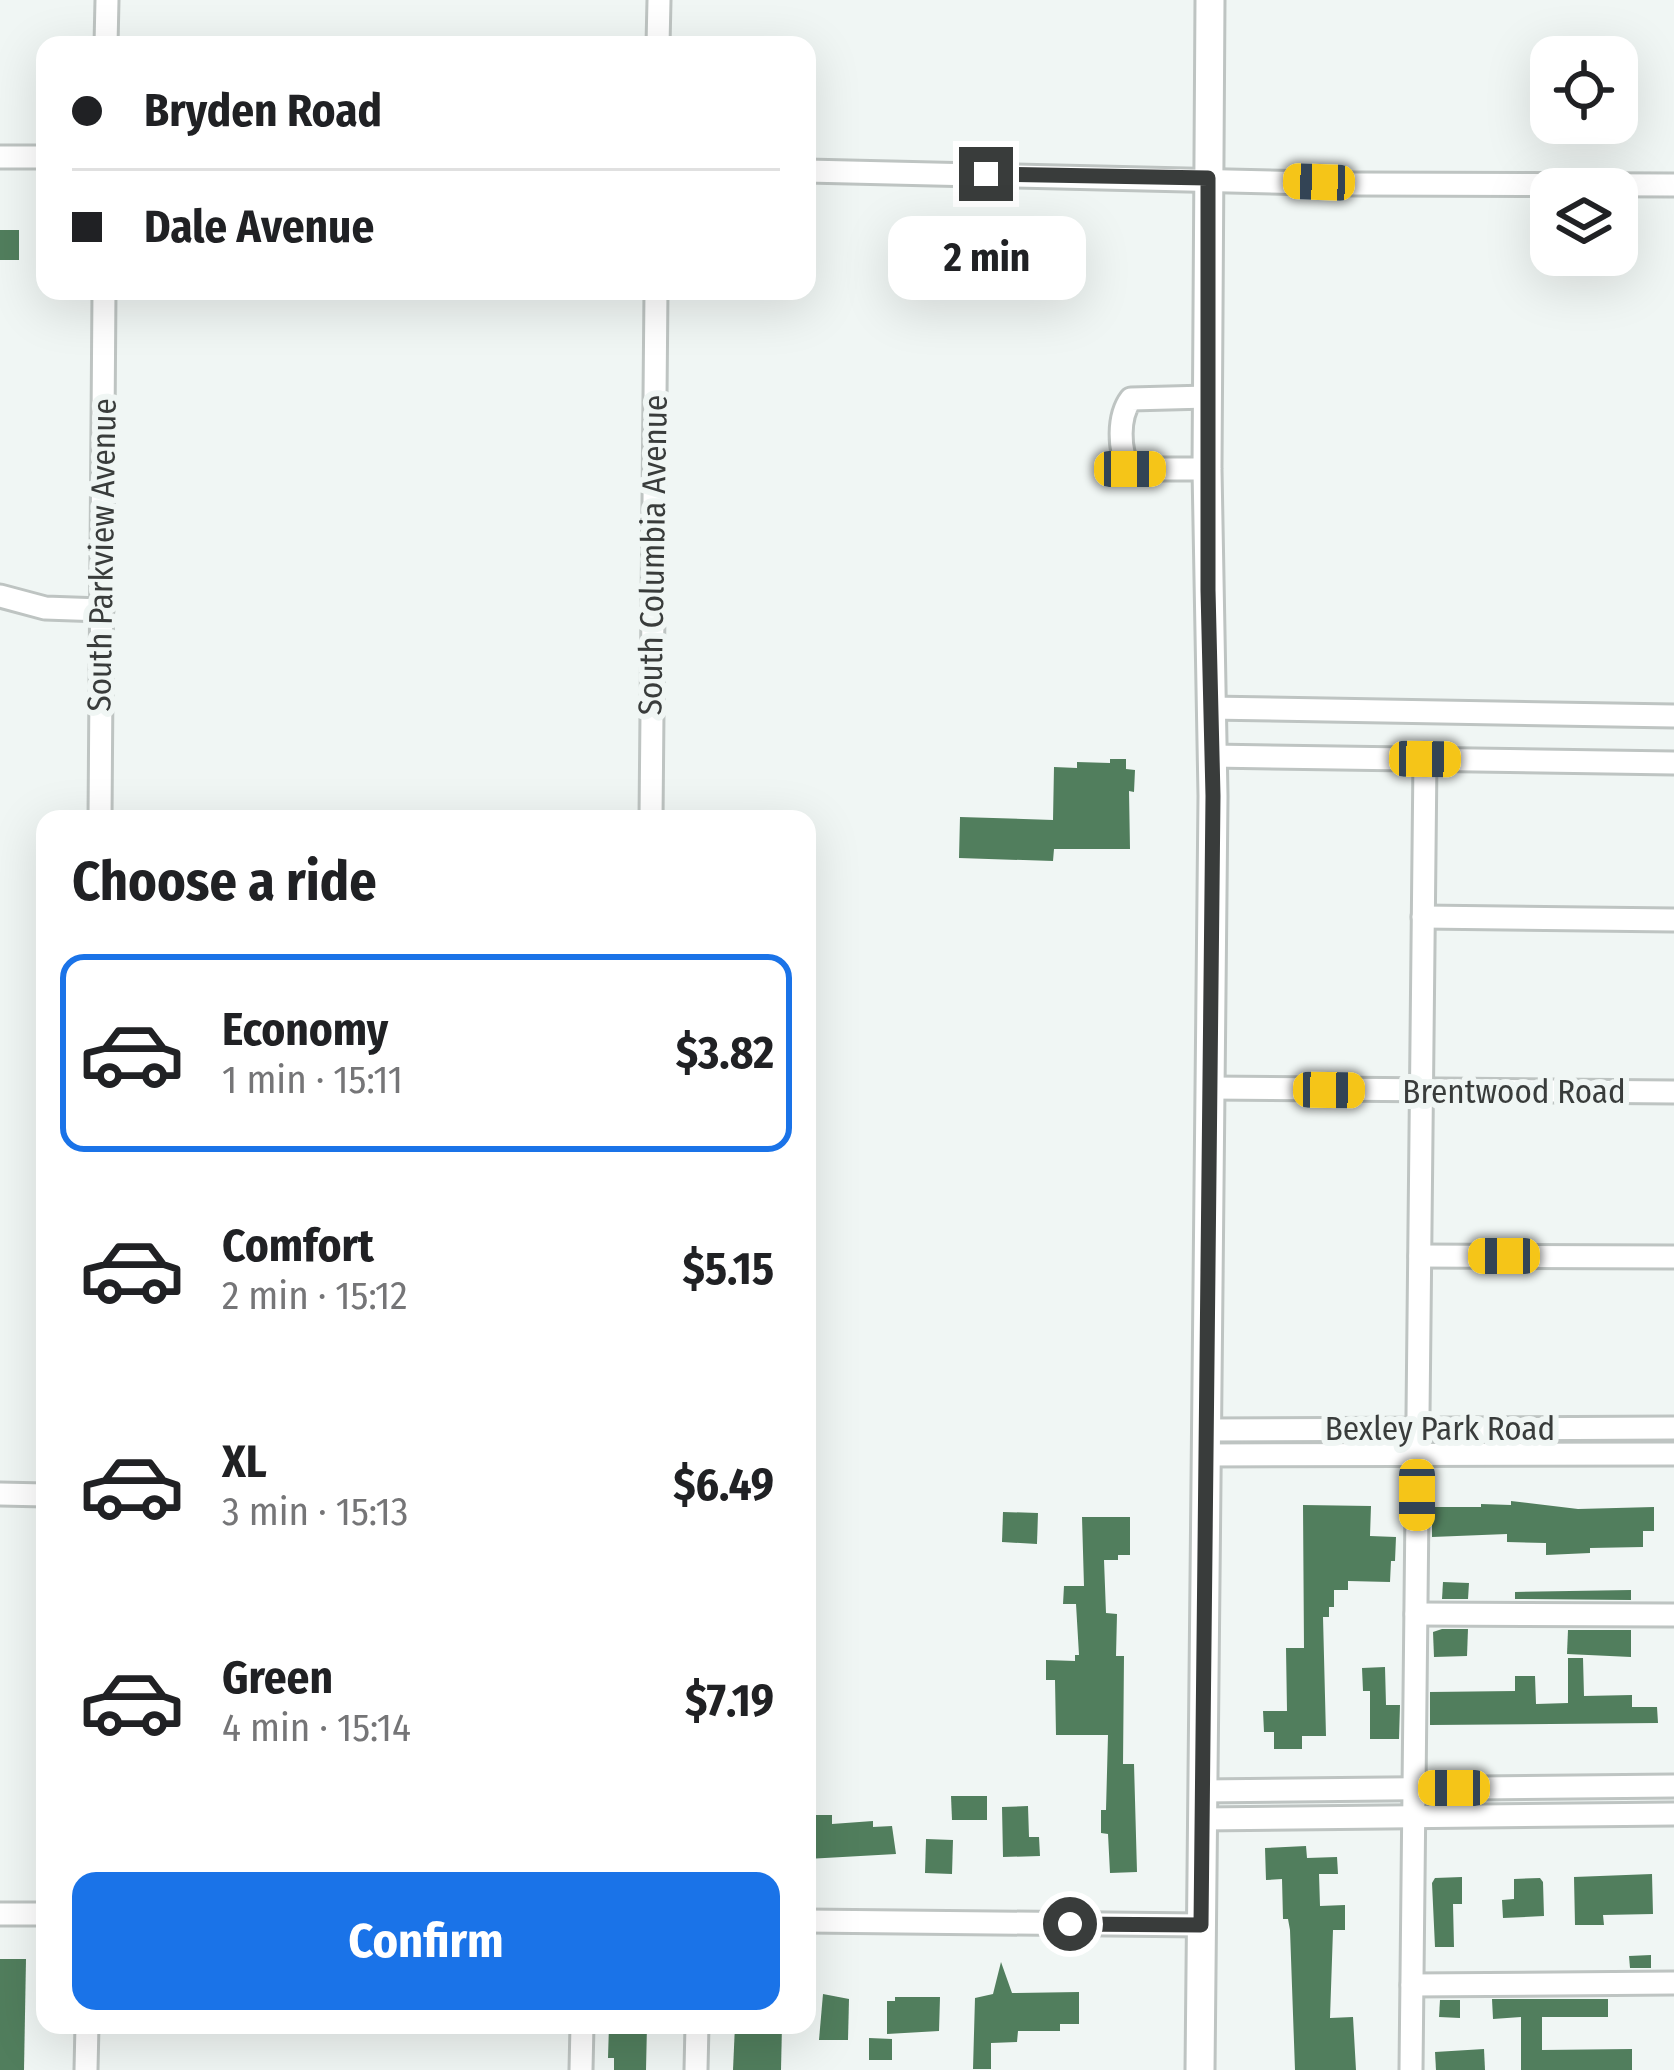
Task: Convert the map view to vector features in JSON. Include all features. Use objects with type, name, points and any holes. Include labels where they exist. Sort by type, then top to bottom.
[{"type":"main road","points":[[1200,2070],[1212,756],[1207,469],[1210,0]]},
{"type":"street","points":[[106,36],[107,0]]},
{"type":"street","points":[[658,36],[659,0]]},
{"type":"street","points":[[0,157],[36,158]]},
{"type":"street","points":[[816,171],[1356,184],[1674,185]]},
{"type":"street","name":"South Parkview Avenue","points":[[100,810],[104,300]]},
{"type":"street","name":"South Columbia Avenue","points":[[651,810],[656,300]]},
{"type":"street","points":[[1207,469],[1130,469],[1122,446],[1124,408],[1131,399],[1208,397]]},
{"type":"street","points":[[0,596],[45,608],[101,610]]},
{"type":"street","points":[[1209,708],[1674,716]]},
{"type":"street","points":[[1212,756],[1674,763]]},
{"type":"street","points":[[1411,2070],[1425,759]]},
{"type":"street","points":[[1424,916],[1674,920]]},
{"type":"street","name":"Brentwood Road","points":[[1210,1088],[1674,1092]]},
{"type":"street","points":[[1420,1256],[1674,1257]]},
{"type":"street","points":[[1616,1428],[1616,1454]]},
{"type":"street","name":"Bexley Park Road","points":[[1207,1443],[1418,1429],[1674,1428]]},
{"type":"street","name":"Bexley Park Road","points":[[1207,1443],[1418,1455],[1674,1454]]},
{"type":"street","points":[[0,1494],[36,1495]]},
{"type":"street","points":[[1416,1614],[1674,1615]]},
{"type":"street","points":[[1202,1805],[1414,1789],[1674,1786]]},
{"type":"street","points":[[1612,1787],[1612,1815]]},
{"type":"street","points":[[1202,1805],[1414,1817],[1674,1814]]},
{"type":"street","points":[[0,1914],[36,1915]]},
{"type":"street","points":[[816,1921],[1201,1925]]},
{"type":"street","points":[[1412,1985],[1674,1983]]},
{"type":"street","points":[[86,2070],[87,2034]]},
{"type":"street","points":[[581,2070],[582,2034]]},
{"type":"street","points":[[697,2034],[697,2070]]},
{"type":"building","points":[[0,230],[19,230],[19,260],[0,260]]},
{"type":"building","points":[[1110,759],[1126,759],[1126,769],[1135,770],[1134,792],[1129,791],[1130,849],[1054,849],[1053,861],[959,858],[960,817],[1053,820],[1054,767],[1077,768],[1077,762],[1110,763]]},
{"type":"building","points":[[1511,1501],[1578,1509],[1654,1507],[1654,1531],[1643,1531],[1643,1547],[1546,1555],[1546,1543],[1507,1542],[1507,1534],[1432,1537],[1432,1507],[1511,1505]]},
{"type":"building","points":[[1303,1505],[1371,1506],[1370,1536],[1396,1537],[1395,1561],[1391,1561],[1390,1582],[1348,1581],[1348,1590],[1334,1590],[1334,1607],[1329,1607],[1329,1617],[1323,1617],[1326,1736],[1302,1736],[1302,1749],[1274,1749],[1274,1732],[1264,1732],[1263,1711],[1287,1711],[1286,1648],[1304,1648]]},
{"type":"building","points":[[1003,1512],[1038,1513],[1037,1544],[1002,1542]]},
{"type":"building","points":[[1082,1517],[1130,1517],[1130,1555],[1104,1560],[1106,1613],[1117,1614],[1116,1656],[1124,1656],[1123,1764],[1134,1764],[1137,1872],[1110,1873],[1108,1834],[1101,1833],[1108,1735],[1056,1735],[1055,1680],[1046,1680],[1046,1660],[1075,1661],[1079,1655],[1076,1604],[1063,1604],[1064,1586],[1084,1586]]},
{"type":"building","points":[[1443,1582],[1469,1583],[1468,1599],[1442,1599]]},
{"type":"building","points":[[1631,1590],[1631,1600],[1515,1599],[1515,1592]]},
{"type":"building","points":[[1468,1629],[1467,1656],[1434,1657],[1433,1632]]},
{"type":"building","points":[[1568,1630],[1631,1630],[1631,1657],[1567,1654]]},
{"type":"building","points":[[1568,1658],[1583,1658],[1584,1696],[1632,1695],[1632,1707],[1657,1707],[1658,1723],[1430,1725],[1430,1692],[1515,1691],[1515,1676],[1535,1676],[1536,1704],[1568,1703]]},
{"type":"building","points":[[1385,1667],[1386,1705],[1400,1705],[1399,1739],[1370,1739],[1370,1691],[1363,1691],[1362,1668]]},
{"type":"building","points":[[951,1796],[987,1796],[987,1820],[952,1820]]},
{"type":"building","points":[[1028,1806],[1029,1837],[1039,1837],[1040,1856],[1003,1857],[1002,1807]]},
{"type":"building","points":[[816,1815],[832,1815],[832,1824],[873,1821],[873,1827],[892,1826],[896,1854],[816,1858]]},
{"type":"building","points":[[926,1839],[953,1840],[952,1874],[925,1873]]},
{"type":"building","points":[[1306,1846],[1307,1858],[1337,1857],[1338,1874],[1319,1874],[1320,1906],[1345,1905],[1345,1930],[1333,1930],[1330,2018],[1353,2017],[1356,2070],[1295,2070],[1290,1930],[1288,1919],[1283,1919],[1282,1879],[1266,1880],[1265,1848]]},
{"type":"building","points":[[1652,1874],[1653,1914],[1603,1915],[1604,1925],[1575,1925],[1574,1877]]},
{"type":"building","points":[[1462,1877],[1462,1904],[1453,1904],[1454,1947],[1435,1947],[1432,1883],[1435,1878]]},
{"type":"building","points":[[1540,1878],[1544,1916],[1503,1918],[1502,1900],[1514,1899],[1514,1879]]},
{"type":"building","points":[[1651,1955],[1651,1968],[1630,1968],[1629,1956]]},
{"type":"building","points":[[0,1959],[26,1959],[24,2070],[0,2070]]},
{"type":"building","points":[[1001,1962],[1012,1993],[1079,1992],[1079,2024],[1060,2024],[1060,2031],[1018,2031],[1017,2042],[991,2043],[991,2069],[973,2069],[975,1998],[993,1994]]},
{"type":"building","points":[[823,1994],[849,1999],[848,2040],[819,2040]]},
{"type":"building","points":[[940,1997],[939,2031],[887,2034],[887,2001]]},
{"type":"building","points":[[1492,1999],[1608,1999],[1608,2017],[1542,2017],[1542,2050],[1632,2049],[1632,2070],[1521,2070],[1521,2017],[1493,2019]]},
{"type":"building","points":[[1440,2000],[1460,2000],[1460,2018],[1439,2017]]},
{"type":"building","points":[[609,2034],[647,2034],[646,2070],[614,2070],[614,2058],[608,2058]]},
{"type":"building","points":[[735,2034],[782,2034],[781,2070],[733,2070]]},
{"type":"building","points":[[869,2038],[892,2039],[892,2060],[869,2060]]},
{"type":"building","points":[[1484,2049],[1485,2070],[1436,2070],[1435,2052]]},
{"type":"route","points":[[986,174],[1208,178],[1213,796],[1201,1925],[1070,1924]]}]
